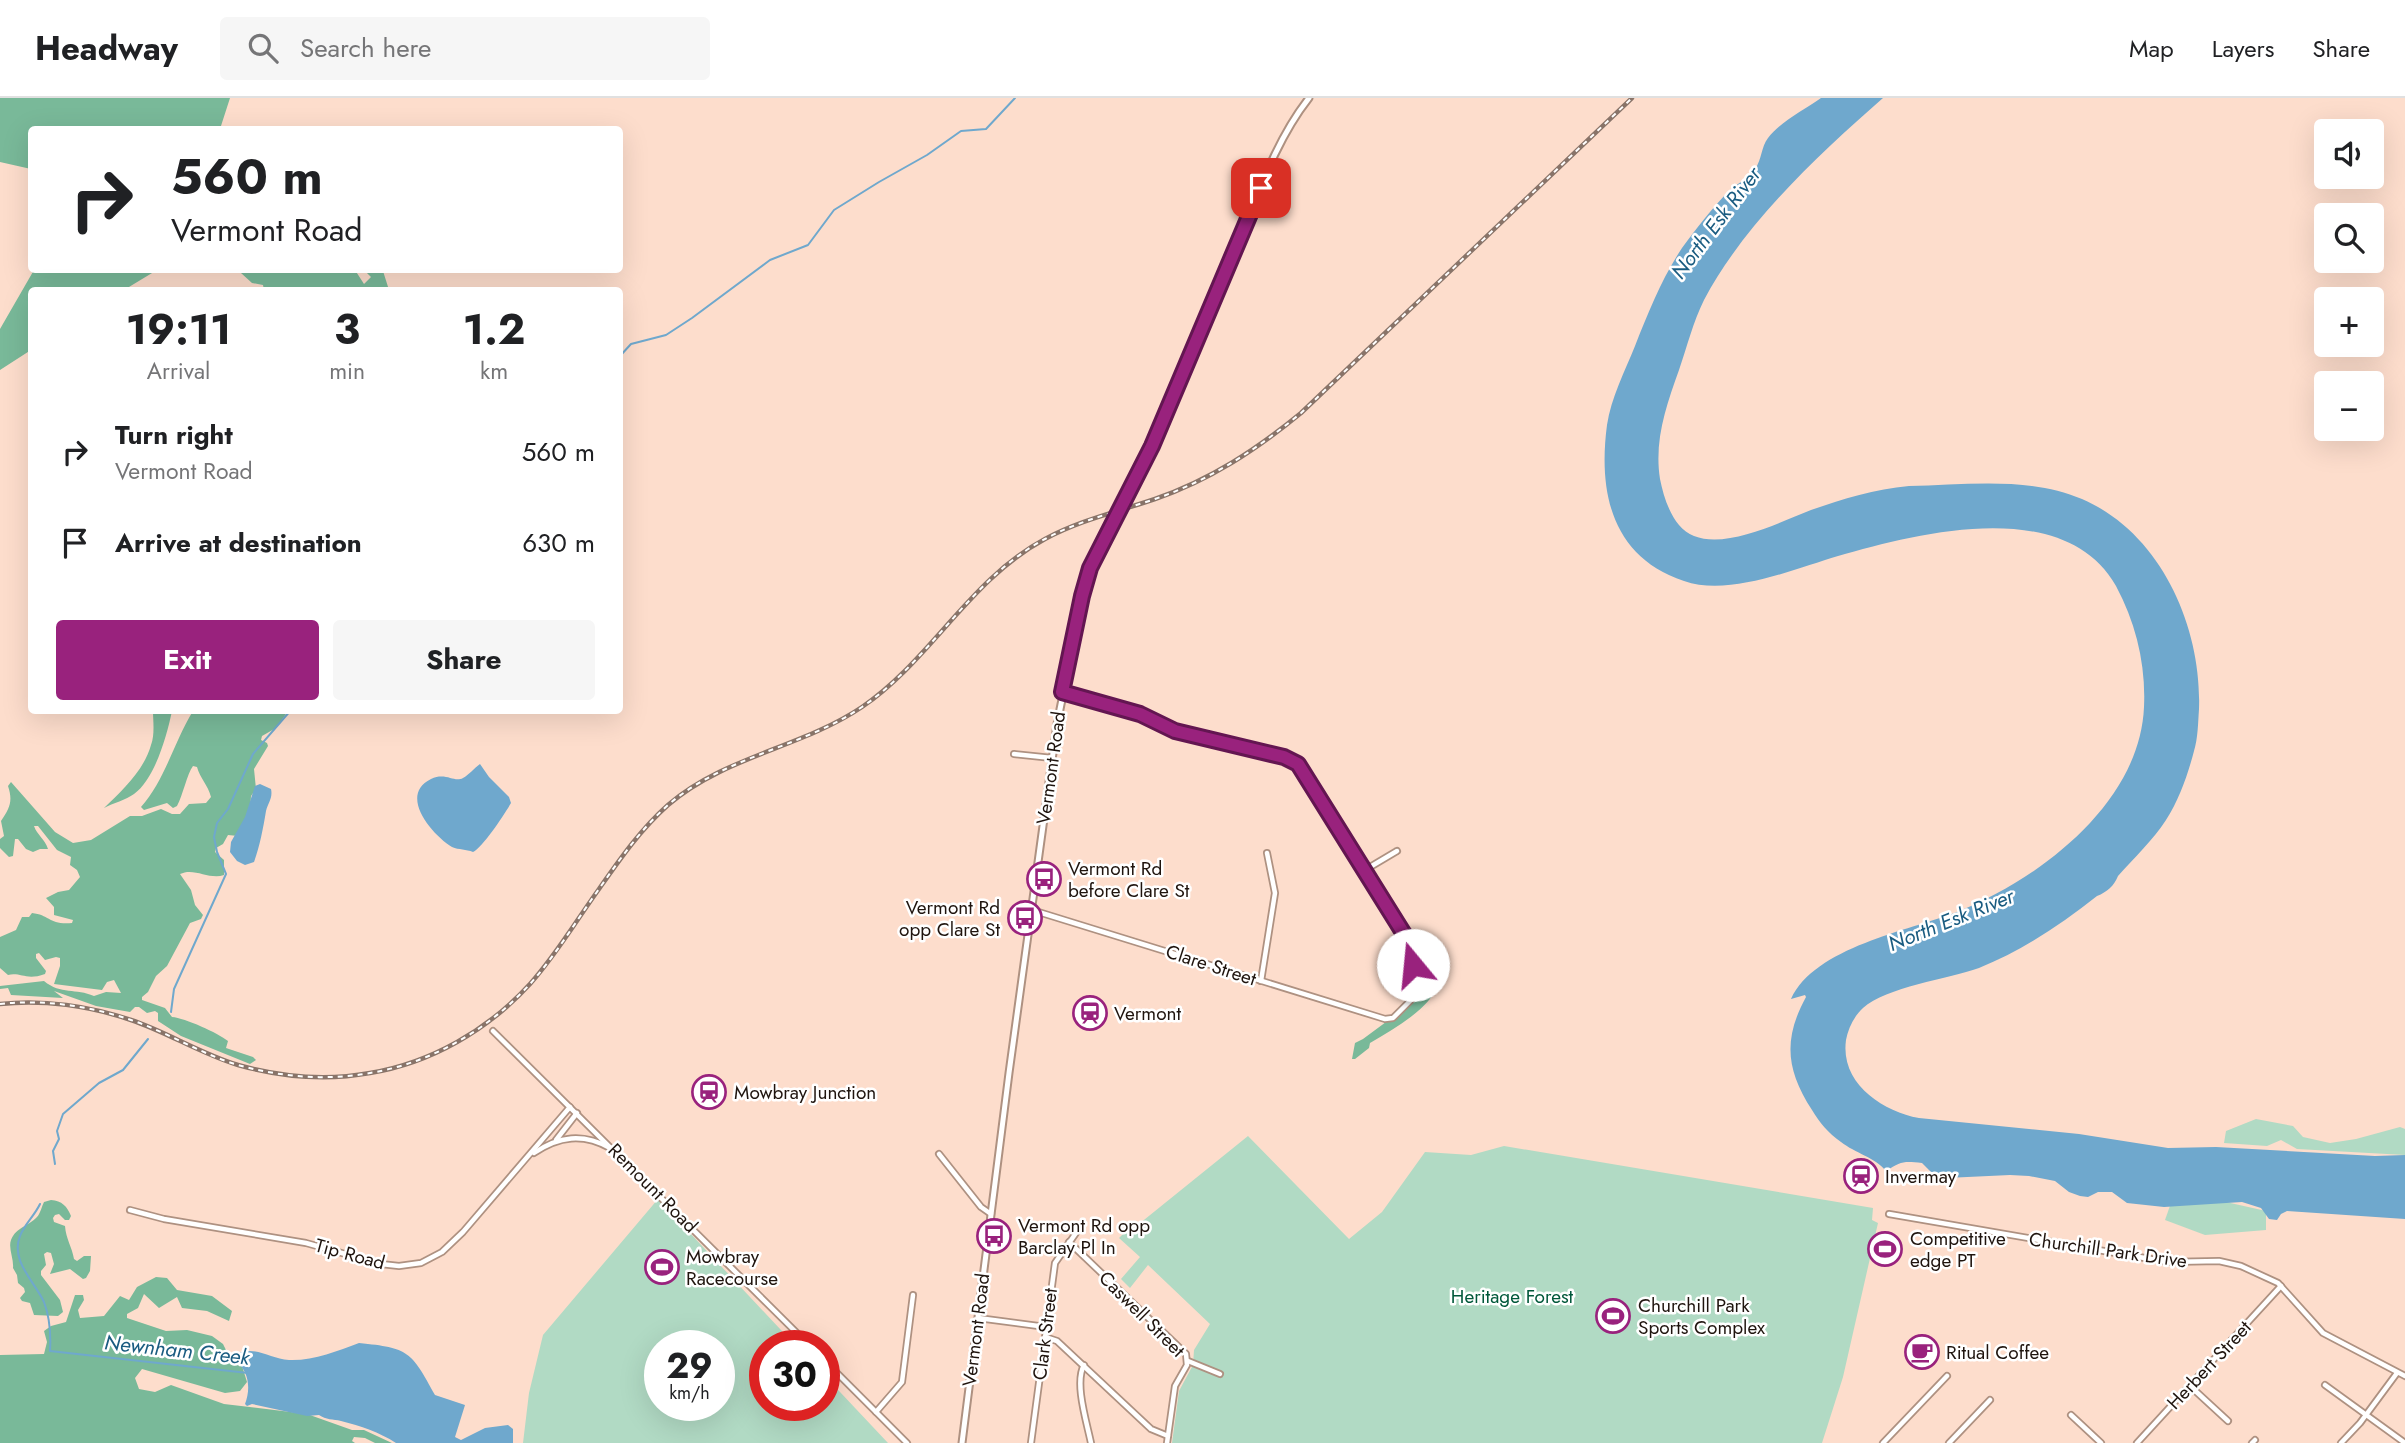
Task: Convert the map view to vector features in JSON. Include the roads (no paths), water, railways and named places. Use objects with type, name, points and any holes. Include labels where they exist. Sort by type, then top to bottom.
[{"type":"street","name":"Vermont Road","points":[[962,1443],[1052,758],[1062,692],[1086,581],[1111,525],[1152,446],[1280,143],[1309,98]]},
{"type":"street","points":[[1062,692],[1140,714],[1163,727],[1182,733],[1292,760],[1304,772],[1365,870],[1397,851]]},
{"type":"street","points":[[1014,754],[1052,758]]},
{"type":"street","points":[[1261,981],[1275,893],[1267,853]]},
{"type":"street","name":"Clare Street","points":[[1032,910],[1390,1020],[1413,999],[1413,953],[1365,870]]},
{"type":"street","name":"Remount Road","points":[[494,1031],[794,1330]]},
{"type":"street","name":"Tip Road","points":[[130,1210],[164,1219],[306,1243],[381,1264],[411,1265],[430,1259],[450,1245],[570,1107]]},
{"type":"street","name":"Tip Road","points":[[527,1158],[557,1139],[577,1113]]},
{"type":"street","points":[[550,1131],[557,1139],[585,1138],[601,1143],[617,1153]]},
{"type":"street","points":[[939,1154],[981,1207],[990,1214]]},
{"type":"street","name":"Churchill Park Drive","points":[[1889,1214],[2168,1262],[2226,1262],[2270,1278],[2281,1286]]},
{"type":"street","name":"Clark Street","points":[[1031,1443],[1055,1263],[1076,1233]]},
{"type":"street","name":"Caswell Street","points":[[1069,1242],[1185,1352],[1188,1361],[1175,1386],[1167,1443]]},
{"type":"street","points":[[2281,1286],[2323,1333],[2405,1376]]},
{"type":"street","name":"Herbert Street","points":[[2137,1443],[2281,1286]]},
{"type":"street","points":[[876,1412],[902,1382],[913,1295]]},
{"type":"street","points":[[978,1318],[1046,1327]]},
{"type":"street","points":[[1045,1337],[1058,1341],[1152,1429],[1168,1436]]},
{"type":"street","points":[[1188,1361],[1220,1374]]},
{"type":"street","points":[[1084,1365],[1080,1373],[1080,1385],[1091,1443]]},
{"type":"street","points":[[2341,1443],[2398,1373]]},
{"type":"street","points":[[840,1376],[907,1443]]},
{"type":"street","points":[[1883,1443],[1947,1376]]},
{"type":"street","points":[[2190,1385],[2228,1420]]},
{"type":"street","points":[[2325,1385],[2405,1443]]},
{"type":"street","points":[[1949,1443],[1990,1400]]},
{"type":"street","points":[[2071,1415],[2101,1443]]},
{"type":"water","name":"North Esk River","points":[[1821,98],[1883,98],[1809,166],[1761,217],[1704,300],[1670,397],[1660,437],[1660,479],[1675,520],[1680,527],[1694,536],[1707,539],[1737,537],[1847,498],[1909,486],[2018,485],[2040,487],[2082,499],[2110,514],[2134,535],[2155,559],[2171,586],[2184,615],[2193,646],[2199,709],[2195,746],[2175,804],[2155,835],[2110,888],[2010,954],[1979,968],[1902,989],[1873,1001],[1860,1011],[1848,1031],[1846,1055],[1850,1069],[1866,1093],[1878,1102],[1919,1118],[2079,1134],[2168,1148],[2216,1147],[2375,1156],[2405,1155],[2405,1219],[2287,1211],[2277,1220],[2269,1219],[2261,1208],[2242,1202],[2164,1207],[2127,1203],[2112,1192],[2080,1196],[2069,1192],[2055,1181],[2029,1176],[1936,1177],[1922,1163],[1911,1162],[1903,1162],[1886,1171],[1832,1135],[1803,1095],[1793,1068],[1791,1041],[1806,997],[1805,995],[1791,999],[1803,981],[1820,966],[1865,943],[1957,912],[1989,898],[2052,858],[2080,833],[2105,805],[2125,775],[2138,742],[2144,707],[2141,660],[2134,629],[2123,600],[2116,586],[2092,558],[2062,540],[2026,530],[1987,528],[1947,531],[1871,547],[1741,584],[1721,586],[1684,581],[1660,570],[1640,556],[1615,520],[1605,475],[1607,425],[1619,385],[1662,283],[1682,248],[1705,218],[1730,190],[1755,169],[1764,145],[1773,132]]},
{"type":"water","points":[[480,764],[509,797],[511,803],[488,837],[473,852],[452,847],[436,834],[422,815],[418,795],[422,786],[431,779],[460,779]]},
{"type":"water","points":[[260,784],[271,789],[271,795],[254,862],[245,865],[237,861],[230,852],[231,842],[245,817],[255,786]]},
{"type":"water","points":[[359,1343],[389,1347],[407,1354],[420,1369],[435,1395],[465,1405],[455,1437],[461,1440],[485,1428],[508,1425],[513,1429],[513,1443],[396,1443],[370,1430],[319,1415],[307,1416],[245,1404],[247,1380],[243,1369],[235,1361],[236,1354],[250,1351],[298,1360],[325,1355]]},
{"type":"waterway","name":"Newnham Creek","points":[[623,353],[631,344],[666,335],[770,260],[808,245],[834,210],[927,155],[961,131],[986,129],[1015,98]]},
{"type":"waterway","name":"Newnham Creek","points":[[171,1012],[174,989],[226,874],[214,837],[217,823],[228,809],[253,754],[288,714]]},
{"type":"waterway","name":"Newnham Creek","points":[[55,1164],[53,1151],[59,1139],[57,1131],[63,1114],[99,1083],[123,1070],[148,1039]]},
{"type":"waterway","name":"Newnham Creek","points":[[40,1204],[20,1236],[18,1254],[46,1308],[50,1326],[50,1351],[248,1373]]},
{"type":"railway","points":[[0,1004],[50,1003],[99,1011],[144,1025],[238,1065],[304,1076],[337,1077],[393,1068],[436,1053],[457,1042],[496,1016],[530,984],[631,845],[668,805],[690,788],[714,775],[814,733],[862,707],[909,667],[994,576],[1045,539],[1085,521],[1195,483],[1232,463],[1267,439],[1301,413],[1632,98]]},
{"type":"place","name":"Vermont Rd before Clare St","points":[[1044,879]]},
{"type":"place","name":"Vermont Rd opp Clare St","points":[[1025,918]]},
{"type":"place","name":"Vermont","points":[[1090,1013]]},
{"type":"place","name":"Mowbray Junction","points":[[709,1092]]},
{"type":"place","name":"Invermay","points":[[1861,1176]]},
{"type":"place","name":"Vermont Rd opp Barclay Pl In","points":[[994,1236]]},
{"type":"place","name":"Competitive edge PT","points":[[1885,1249]]},
{"type":"place","name":"Mowbray Racecourse","points":[[662,1267]]},
{"type":"place","name":"Churchill Park Sports Complex","points":[[1613,1316]]},
{"type":"place","name":"Ritual Coffee","points":[[1922,1352]]},
{"type":"park label","name":"Heritage Forest","points":[[1512,1296]]}]
